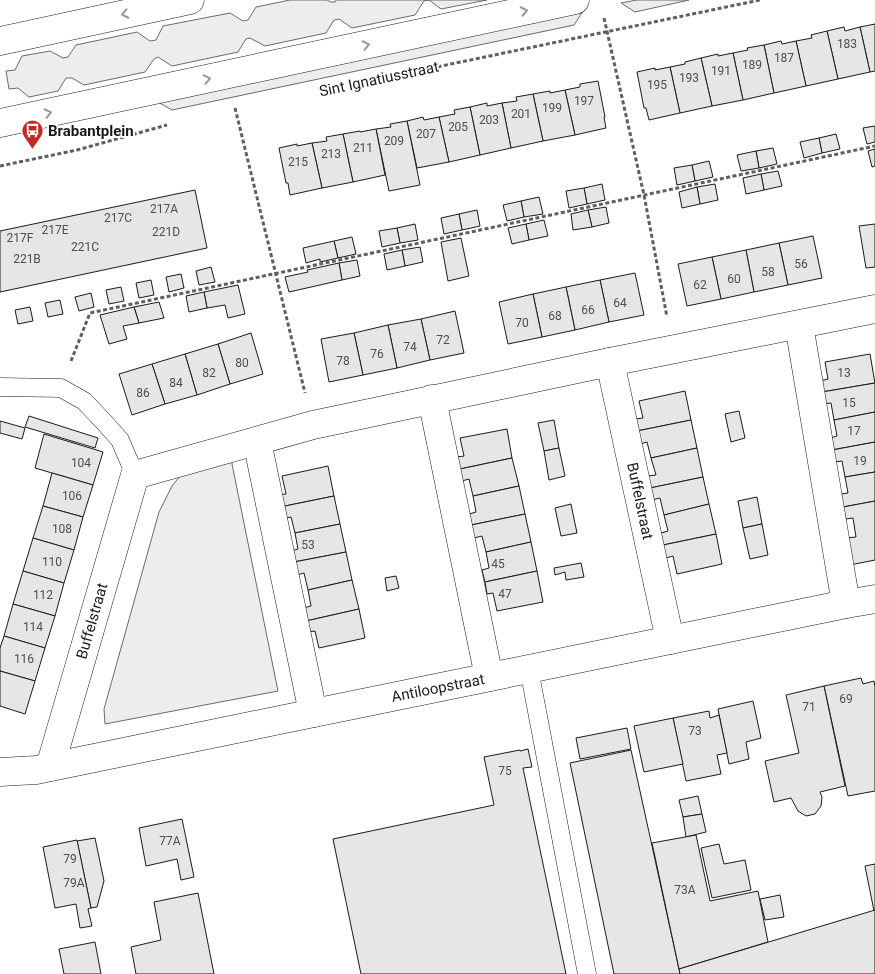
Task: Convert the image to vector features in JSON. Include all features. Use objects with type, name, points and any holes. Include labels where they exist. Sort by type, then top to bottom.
[{"type":"street","points":[[0,40],[190,0]]},
{"type":"street","points":[[0,123],[575,0]]},
{"type":"street","points":[[135,475],[313,426],[432,399],[875,309]]},
{"type":"street","points":[[799,325],[846,604]]},
{"type":"street","name":"Buffelstraat","points":[[610,362],[670,640]]},
{"type":"street","points":[[432,399],[488,677]]},
{"type":"street","points":[[256,441],[313,713]]},
{"type":"street","name":"Buffelstraat","points":[[50,767],[135,475]]},
{"type":"street","name":"Antiloopstraat","points":[[0,772],[50,767],[875,599]]},
{"type":"lane","points":[[0,386],[61,388],[84,401],[120,440],[135,475]]},
{"type":"lane","points":[[529,669],[587,974]]},
{"type":"path","name":"Sint Ignatiusstraat","points":[[392,77],[760,0]]},
{"type":"path","points":[[607,32],[644,195],[674,350]]},
{"type":"path","points":[[228,75],[313,426]]},
{"type":"path","points":[[227,111],[236,109]]},
{"type":"path","points":[[0,166],[77,150],[175,122]]},
{"type":"path","points":[[61,388],[90,313],[875,146]]},
{"type":"shaded area","points":[[290,0],[327,0],[335,2],[336,0],[429,0],[424,1],[415,15],[352,28],[339,19],[334,20],[326,33],[265,46],[250,38],[246,39],[238,52],[172,66],[158,57],[154,59],[145,72],[84,85],[72,78],[66,78],[58,91],[29,97],[18,88],[9,89],[6,71],[15,70],[22,56],[50,51],[63,58],[68,57],[76,45],[137,32],[150,41],[156,40],[163,26],[230,13],[243,21],[248,20],[256,7]]},
{"type":"shaded area","points":[[429,0],[487,0],[441,9]]},
{"type":"shaded area","points":[[637,0],[689,0],[635,12],[621,3]]},
{"type":"shaded area","points":[[583,11],[574,25],[172,110],[158,102]]},
{"type":"shaded area","points":[[230,454],[278,691],[105,724],[104,709],[159,512],[172,486],[188,466]]},
{"type":"building","points":[[875,24],[875,71],[870,72],[860,27]]},
{"type":"building","points":[[844,27],[845,31],[860,27],[870,72],[838,79],[827,31]]},
{"type":"building","points":[[827,31],[838,79],[806,86],[796,41],[812,38],[811,35]]},
{"type":"building","points":[[781,41],[782,44],[796,41],[806,86],[774,93],[764,45]]},
{"type":"building","points":[[764,45],[774,93],[743,100],[733,53]]},
{"type":"building","points":[[733,53],[743,100],[712,106],[701,58]]},
{"type":"building","points":[[701,58],[712,106],[680,113],[670,67]]},
{"type":"building","points":[[670,67],[680,113],[649,120],[646,108],[644,108],[637,72]]},
{"type":"building","points":[[598,81],[606,128],[575,135],[565,90],[580,87],[580,84]]},
{"type":"building","points":[[565,90],[575,135],[543,141],[533,94]]},
{"type":"building","points":[[533,94],[543,141],[511,148],[502,103],[517,101],[516,97]]},
{"type":"building","points":[[487,103],[487,106],[502,103],[511,148],[480,155],[470,107]]},
{"type":"building","points":[[470,107],[480,155],[449,162],[439,117],[455,114],[454,110]]},
{"type":"building","points":[[423,117],[424,120],[439,117],[449,162],[417,168],[407,121]]},
{"type":"building","points":[[407,121],[420,185],[389,191],[376,129],[391,127],[390,124]]},
{"type":"building","points":[[875,126],[875,142],[867,144],[863,128]]},
{"type":"building","points":[[376,129],[385,175],[353,182],[343,134]]},
{"type":"building","points":[[343,134],[353,182],[322,188],[312,143],[327,141],[326,137]]},
{"type":"building","points":[[836,134],[840,149],[822,153],[819,138]]},
{"type":"building","points":[[819,138],[822,153],[804,158],[800,142]]},
{"type":"building","points":[[312,143],[322,188],[290,195],[279,148]]},
{"type":"building","points":[[773,148],[777,164],[759,168],[756,151]]},
{"type":"building","points":[[875,149],[875,166],[872,167],[868,151]]},
{"type":"building","points":[[756,151],[759,168],[741,171],[737,155]]},
{"type":"building","points":[[709,161],[713,177],[695,181],[692,165]]},
{"type":"building","points":[[692,165],[695,181],[677,185],[674,168]]},
{"type":"building","points":[[778,171],[782,186],[764,190],[761,174]]},
{"type":"building","points":[[761,174],[764,190],[746,194],[743,178]]},
{"type":"building","points":[[602,184],[605,200],[587,204],[584,188]]},
{"type":"building","points":[[715,184],[718,200],[700,204],[697,187]]},
{"type":"building","points":[[697,187],[700,204],[682,208],[679,192]]},
{"type":"building","points":[[584,188],[587,204],[569,208],[566,191]]},
{"type":"building","points":[[195,190],[207,248],[0,292],[0,231]]},
{"type":"building","points":[[539,197],[543,214],[524,217],[521,201]]},
{"type":"building","points":[[521,201],[524,217],[507,221],[503,205]]},
{"type":"building","points":[[606,207],[609,223],[592,227],[588,210]]},
{"type":"building","points":[[477,210],[480,226],[462,230],[459,214]]},
{"type":"building","points":[[588,210],[592,227],[573,230],[571,214]]},
{"type":"building","points":[[459,214],[462,230],[444,234],[441,218]]},
{"type":"building","points":[[544,220],[548,236],[529,240],[526,224]]},
{"type":"building","points":[[415,224],[418,240],[400,243],[397,228]]},
{"type":"building","points":[[526,224],[529,240],[512,244],[508,228]]},
{"type":"building","points":[[875,224],[875,267],[866,268],[859,226]]},
{"type":"building","points":[[397,228],[400,243],[382,247],[379,231]]},
{"type":"building","points":[[813,236],[822,278],[788,285],[779,243]]},
{"type":"building","points":[[352,237],[356,254],[338,258],[334,241]]},
{"type":"building","points":[[461,238],[469,276],[448,281],[441,242]]},
{"type":"building","points":[[334,241],[338,258],[320,262],[320,259],[306,263],[303,248]]},
{"type":"building","points":[[779,243],[788,285],[754,292],[746,250]]},
{"type":"building","points":[[420,247],[423,262],[405,266],[402,250]]},
{"type":"building","points":[[402,250],[405,266],[387,270],[384,254]]},
{"type":"building","points":[[746,250],[754,292],[721,299],[712,257]]},
{"type":"building","points":[[712,257],[721,299],[687,306],[678,264]]},
{"type":"building","points":[[357,260],[360,276],[342,280],[339,263]]},
{"type":"building","points":[[339,263],[342,280],[289,292],[285,277]]},
{"type":"building","points":[[211,267],[215,282],[199,285],[196,271]]},
{"type":"building","points":[[635,273],[644,315],[609,322],[600,280]]},
{"type":"building","points":[[181,274],[184,288],[169,292],[166,277]]},
{"type":"building","points":[[151,280],[154,295],[139,298],[136,283]]},
{"type":"building","points":[[600,280],[609,322],[575,330],[566,287]]},
{"type":"building","points":[[238,285],[245,314],[228,318],[225,305],[207,308],[204,292]]},
{"type":"building","points":[[121,287],[124,301],[109,304],[106,290]]},
{"type":"building","points":[[566,287],[575,330],[542,337],[533,294]]},
{"type":"building","points":[[204,292],[207,308],[189,312],[186,296]]},
{"type":"building","points":[[91,293],[94,307],[79,311],[75,297]]},
{"type":"building","points":[[533,294],[542,337],[508,344],[499,302]]},
{"type":"building","points":[[60,300],[63,314],[48,317],[45,303]]},
{"type":"building","points":[[159,302],[164,318],[139,323],[134,307]]},
{"type":"building","points":[[30,307],[33,321],[18,324],[15,310]]},
{"type":"building","points":[[134,307],[139,323],[123,326],[127,339],[109,344],[100,315]]},
{"type":"building","points":[[455,311],[464,353],[430,360],[421,319]]},
{"type":"building","points":[[421,319],[430,360],[397,368],[388,325]]},
{"type":"building","points":[[388,325],[397,368],[363,375],[354,333]]},
{"type":"building","points":[[251,333],[263,374],[230,384],[218,344]]},
{"type":"building","points":[[354,333],[363,375],[329,382],[321,339]]},
{"type":"building","points":[[218,344],[230,384],[197,395],[185,354]]},
{"type":"building","points":[[185,354],[197,395],[165,404],[152,364]]},
{"type":"building","points":[[870,354],[875,383],[822,392],[820,381],[828,379],[825,362]]},
{"type":"building","points":[[152,364],[165,404],[132,415],[119,374]]},
{"type":"building","points":[[875,383],[875,412],[834,420],[831,403],[824,404],[822,392]]},
{"type":"building","points":[[685,391],[691,420],[637,431],[635,419],[643,418],[639,401]]},
{"type":"building","points":[[739,411],[745,438],[731,442],[725,414]]},
{"type":"building","points":[[875,412],[875,442],[832,450],[830,438],[837,436],[834,420]]},
{"type":"building","points":[[29,416],[98,438],[95,448],[25,427]]},
{"type":"building","points":[[554,420],[559,448],[544,451],[538,423]]},
{"type":"building","points":[[691,420],[697,448],[651,458],[647,442],[640,444],[637,431]]},
{"type":"building","points":[[0,421],[25,428],[22,439],[0,433]]},
{"type":"building","points":[[507,429],[512,458],[460,469],[457,457],[464,456],[460,438]]},
{"type":"building","points":[[44,434],[103,452],[93,485],[35,468]]},
{"type":"building","points":[[875,442],[875,472],[845,477],[842,461],[835,462],[832,450]]},
{"type":"building","points":[[559,448],[565,476],[549,480],[544,451]]},
{"type":"building","points":[[697,448],[703,477],[650,488],[647,476],[656,475],[651,458]]},
{"type":"building","points":[[512,458],[519,486],[473,496],[469,479],[462,481],[460,469]]},
{"type":"building","points":[[328,466],[334,496],[280,507],[277,495],[286,494],[282,476]]},
{"type":"building","points":[[875,472],[875,501],[843,507],[841,494],[848,493],[845,477]]},
{"type":"building","points":[[52,473],[93,485],[83,517],[43,506]]},
{"type":"building","points":[[703,477],[709,504],[664,515],[660,498],[652,500],[650,488]]},
{"type":"building","points":[[519,486],[525,514],[471,525],[469,514],[476,512],[473,496]]},
{"type":"building","points":[[334,496],[340,524],[295,533],[291,517],[282,519],[280,507]]},
{"type":"building","points":[[757,497],[762,524],[743,528],[738,501]]},
{"type":"building","points":[[875,501],[875,560],[850,565],[845,538],[856,537],[853,518],[846,519],[843,507]]},
{"type":"building","points":[[571,504],[577,533],[561,536],[555,508]]},
{"type":"building","points":[[709,504],[716,534],[663,545],[661,533],[668,531],[664,515]]},
{"type":"building","points":[[43,506],[83,517],[74,550],[33,538]]},
{"type":"building","points":[[525,514],[531,542],[486,552],[482,536],[474,538],[471,525]]},
{"type":"building","points":[[340,524],[346,552],[294,562],[291,551],[298,549],[295,533]]},
{"type":"building","points":[[762,524],[768,555],[750,559],[743,528]]},
{"type":"building","points":[[716,534],[722,564],[677,574],[673,556],[666,558],[663,545]]},
{"type":"building","points":[[33,538],[74,550],[64,583],[23,571]]},
{"type":"building","points":[[531,542],[537,571],[485,582],[482,570],[489,568],[486,552]]},
{"type":"building","points":[[346,552],[352,580],[308,590],[304,573],[297,575],[294,562]]},
{"type":"building","points":[[581,563],[584,577],[566,580],[565,572],[555,575],[554,568]]},
{"type":"building","points":[[23,571],[64,583],[55,616],[13,604]]},
{"type":"building","points":[[537,571],[543,602],[497,611],[493,593],[487,594],[485,582]]},
{"type":"building","points":[[396,576],[399,588],[387,591],[385,578]]},
{"type":"building","points":[[352,580],[359,609],[306,621],[303,608],[311,606],[308,590]]},
{"type":"building","points":[[13,604],[55,616],[45,648],[4,636]]},
{"type":"building","points":[[359,609],[365,638],[319,648],[315,631],[308,632],[306,621]]},
{"type":"building","points":[[4,636],[45,648],[35,681],[0,671],[0,648]]},
{"type":"building","points":[[0,671],[35,681],[25,714],[0,706]]},
{"type":"building","points":[[861,678],[863,684],[874,681],[875,687],[875,791],[848,796],[824,686]]},
{"type":"building","points":[[824,686],[845,786],[820,792],[822,797],[821,806],[815,814],[806,816],[798,811],[791,798],[774,802],[765,761],[799,753],[786,695]]},
{"type":"building","points":[[753,701],[761,738],[746,742],[749,759],[729,764],[718,709]]},
{"type":"building","points":[[709,711],[710,718],[719,715],[727,753],[717,755],[721,774],[686,781],[673,718]]},
{"type":"building","points":[[673,718],[683,764],[644,772],[634,726]]},
{"type":"building","points":[[627,728],[631,749],[580,759],[576,738]]},
{"type":"building","points":[[528,749],[532,767],[523,768],[566,974],[361,974],[333,839],[494,805],[484,757]]},
{"type":"building","points":[[631,750],[680,974],[614,974],[570,763]]},
{"type":"building","points":[[698,796],[702,814],[683,817],[679,800]]},
{"type":"building","points":[[702,814],[706,832],[686,837],[683,817]]},
{"type":"building","points":[[182,819],[194,877],[181,880],[177,859],[146,866],[139,828]]},
{"type":"building","points":[[696,835],[710,901],[758,891],[768,942],[679,969],[652,843]]},
{"type":"building","points":[[95,838],[104,881],[97,907],[91,908],[77,841]]},
{"type":"building","points":[[77,840],[91,908],[88,909],[92,926],[80,928],[76,904],[55,908],[43,847]]},
{"type":"building","points":[[719,844],[724,864],[745,860],[751,890],[712,898],[701,848]]},
{"type":"building","points":[[875,864],[875,910],[874,911],[865,866]]},
{"type":"building","points":[[198,893],[214,974],[136,974],[131,947],[161,940],[154,902]]},
{"type":"building","points":[[780,895],[784,917],[765,920],[760,899]]},
{"type":"building","points":[[875,910],[875,974],[680,974],[679,969]]},
{"type":"building","points":[[95,942],[101,974],[64,974],[59,949]]},
{"type":"place","name":"Brabantplein","points":[[32,150]]}]
